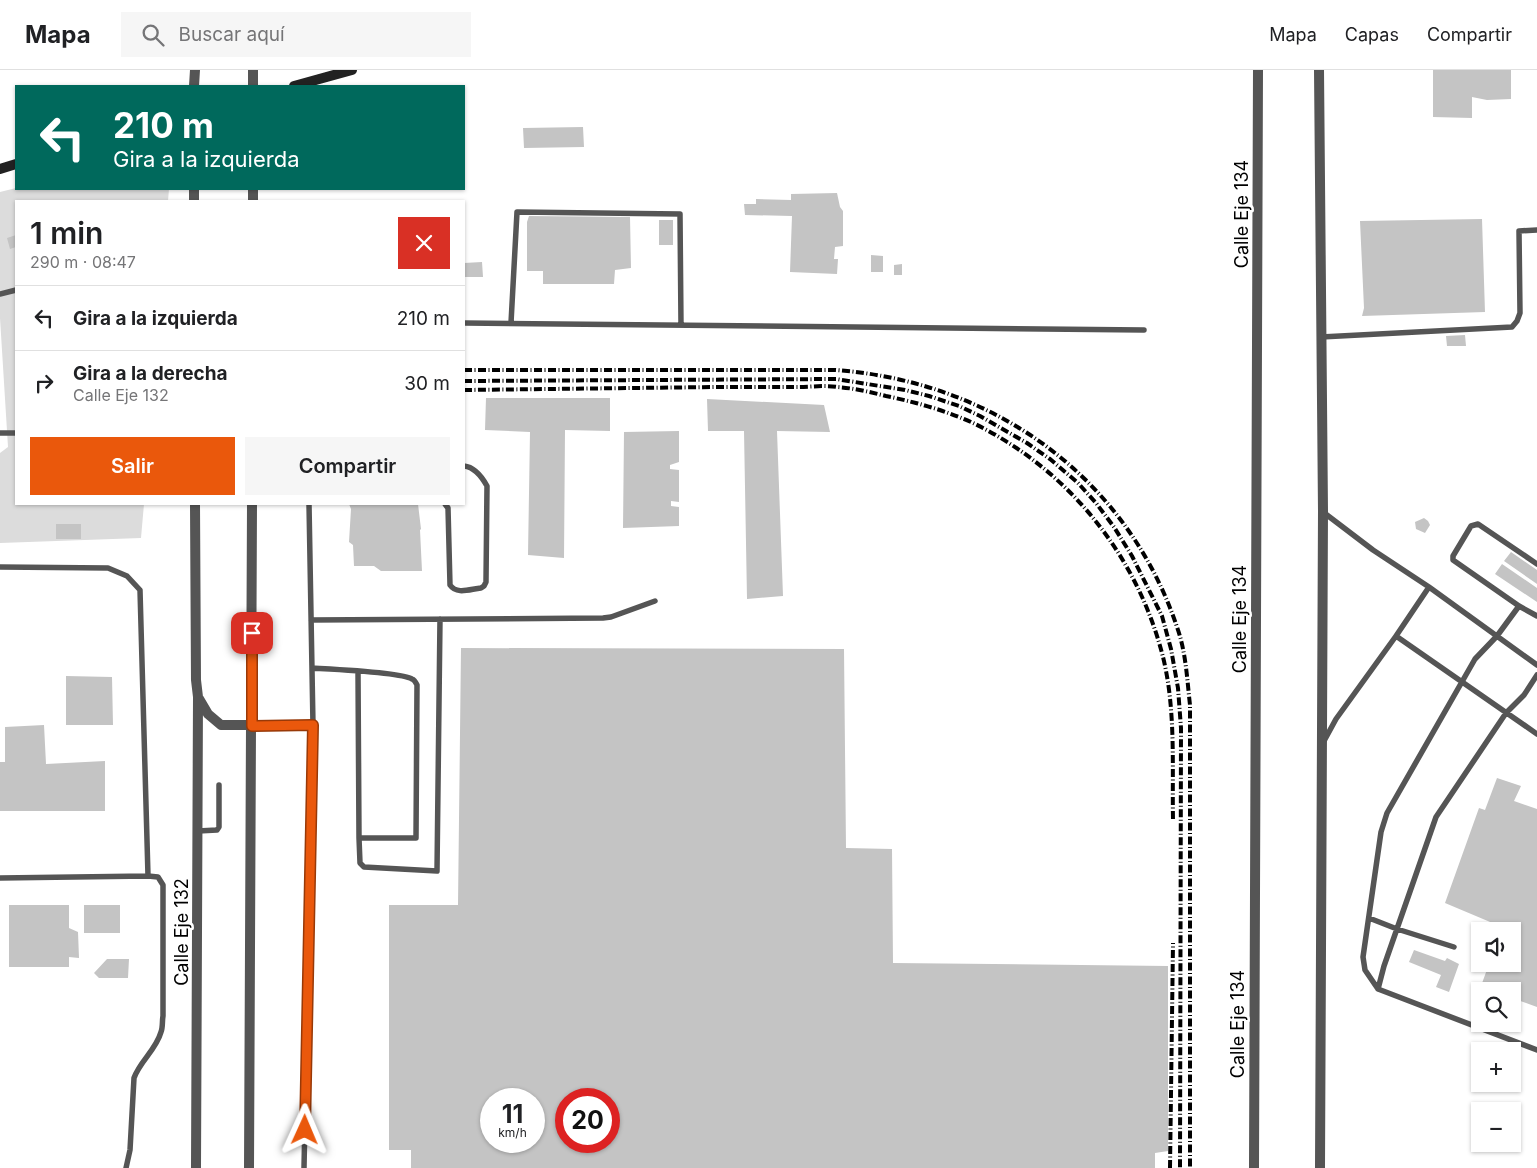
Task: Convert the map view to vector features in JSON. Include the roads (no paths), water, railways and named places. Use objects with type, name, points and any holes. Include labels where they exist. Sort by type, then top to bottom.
[{"type":"street","points":[[194,85],[195,70]]},
{"type":"street","points":[[253,70],[253,85]]},
{"type":"street","points":[[298,85],[352,70]]},
{"type":"street","name":"Calle Eje 134","points":[[1254,1168],[1258,70]]},
{"type":"street","points":[[1319,70],[1322,511],[1320,1168]]},
{"type":"street","points":[[0,169],[15,164]]},
{"type":"street","name":"Calle Eje 132","points":[[195,505],[196,680],[198,697],[196,1168]]},
{"type":"street","points":[[249,1168],[252,505]]},
{"type":"street","name":"Calle Eje 132","points":[[198,697],[208,714],[221,725],[252,726]]},
{"type":"lane","points":[[511,323],[517,212],[680,214],[681,325]]},
{"type":"lane","points":[[1321,337],[1512,327],[1517,322],[1520,313],[1519,231],[1537,230]]},
{"type":"lane","points":[[0,294],[15,290]]},
{"type":"lane","points":[[465,322],[1144,330]]},
{"type":"lane","points":[[0,433],[15,433]]},
{"type":"lane","points":[[446,505],[448,508],[450,585],[452,589],[458,592],[481,588],[486,582],[486,486],[482,477],[465,466]]},
{"type":"lane","points":[[304,1168],[313,725],[309,505]]},
{"type":"lane","points":[[1322,511],[1373,550],[1429,587],[1537,664]]},
{"type":"lane","points":[[1537,564],[1478,524],[1471,526],[1453,556],[1454,560],[1519,606],[1537,616]]},
{"type":"lane","points":[[0,567],[108,568],[127,576],[140,590],[148,876]]},
{"type":"lane","points":[[1322,745],[1336,719],[1429,587]]},
{"type":"lane","points":[[311,620],[603,618],[611,617],[655,601]]},
{"type":"lane","points":[[1519,606],[1497,636],[1475,659],[1387,813],[1381,832],[1363,957],[1365,970],[1378,989],[1537,1050]]},
{"type":"lane","points":[[358,671],[360,863],[364,867],[437,871],[440,619]]},
{"type":"lane","points":[[1396,636],[1537,734]]},
{"type":"lane","points":[[312,668],[403,675],[412,679],[417,685],[416,838],[359,838]]},
{"type":"lane","points":[[1378,989],[1384,966],[1436,817],[1506,713],[1524,695],[1537,675]]},
{"type":"lane","points":[[252,726],[313,725]]},
{"type":"lane","points":[[198,831],[217,830],[220,827],[219,785]]},
{"type":"lane","points":[[0,878],[148,876],[158,877],[163,885],[163,1016],[161,1033],[137,1068],[134,1078],[130,1150],[126,1168]]},
{"type":"lane","points":[[1368,918],[1454,947]]},
{"type":"railway","points":[[465,370],[835,370],[892,378],[947,393],[998,416],[1045,446],[1088,482],[1124,524],[1154,573],[1177,627],[1186,666],[1190,705],[1190,1168]]},
{"type":"railway","points":[[465,381],[836,379],[905,390],[959,406],[980,416],[1027,443],[1050,459],[1078,483],[1114,527],[1132,556],[1162,616],[1171,649],[1178,688],[1181,728],[1180,1168]]},
{"type":"railway","points":[[465,390],[832,386],[868,392],[940,410],[971,422],[1006,441],[1038,464],[1067,489],[1093,518],[1116,550],[1136,583],[1151,619],[1167,677],[1172,718],[1173,820]]},
{"type":"railway","points":[[1170,1168],[1173,943]]}]
